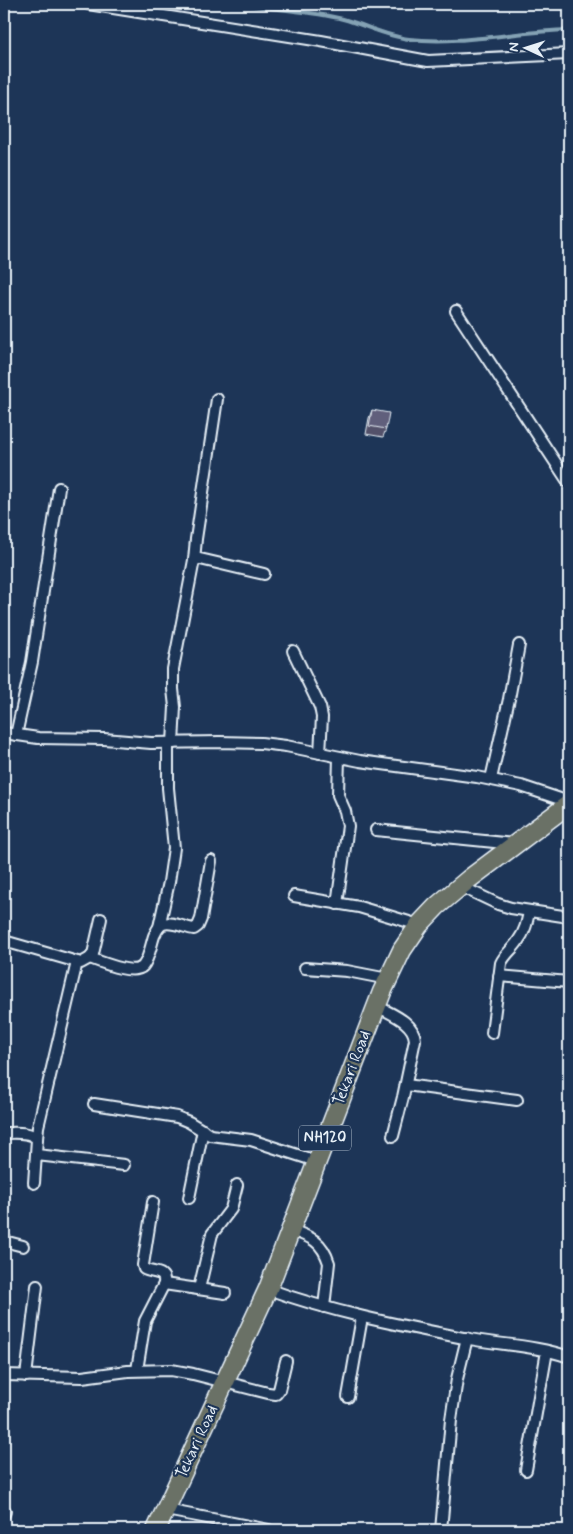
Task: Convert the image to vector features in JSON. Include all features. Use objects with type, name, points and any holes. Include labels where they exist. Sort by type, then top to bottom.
[{"type":"highway","name":"Tekari Road","points":[[156,1530],[268,1289],[377,1006],[402,950],[419,925],[460,886],[569,803]]},
{"type":"street","points":[[88,4],[320,41],[428,61],[569,54]]},
{"type":"street","points":[[456,311],[569,483]]},
{"type":"street","points":[[90,958],[109,965],[137,970],[145,963],[159,927],[174,848],[168,788],[170,742],[175,708],[173,668],[194,560],[217,399]]},
{"type":"street","points":[[16,735],[32,662],[59,488]]},
{"type":"street","points":[[194,560],[200,558],[264,574]]},
{"type":"street","points":[[491,779],[519,645]]},
{"type":"street","points":[[293,651],[320,707],[322,717],[320,753]]},
{"type":"street","points":[[4,733],[38,738],[261,743],[286,746],[339,757],[491,779],[521,786],[569,803]]},
{"type":"street","points":[[338,904],[348,826],[345,811],[338,795],[339,757]]},
{"type":"street","points":[[376,830],[515,844]]},
{"type":"street","points":[[159,927],[163,924],[194,929],[198,926],[201,919],[211,862]]},
{"type":"street","points":[[460,886],[498,904],[529,912],[569,917]]},
{"type":"street","points":[[294,896],[359,907],[419,925]]},
{"type":"street","points":[[492,1033],[501,963],[503,958],[519,941],[529,912]]},
{"type":"street","points":[[4,941],[77,962],[85,962],[95,950],[101,919]]},
{"type":"street","points":[[34,1182],[38,1127],[77,962]]},
{"type":"street","points":[[305,968],[347,971],[388,979]]},
{"type":"street","points":[[499,976],[569,982]]},
{"type":"street","points":[[377,1006],[410,1026],[413,1029],[415,1040],[393,1136]]},
{"type":"street","points":[[406,1085],[516,1100]]},
{"type":"street","points":[[94,1104],[177,1117],[215,1136],[251,1140],[316,1161]]},
{"type":"street","points":[[189,1198],[203,1130]]},
{"type":"street","points":[[4,1133],[29,1135],[37,1139]]},
{"type":"street","points":[[37,1155],[124,1165]]},
{"type":"street","points":[[199,1290],[212,1234],[231,1209],[237,1185]]},
{"type":"street","points":[[137,1370],[144,1320],[164,1284],[163,1276],[144,1269],[153,1202]]},
{"type":"street","points":[[291,1230],[316,1240],[328,1258],[324,1307]]},
{"type":"street","points":[[4,1241],[23,1246]]},
{"type":"street","points":[[164,1284],[225,1293]]},
{"type":"street","points":[[26,1376],[37,1286]]},
{"type":"street","points":[[268,1289],[298,1300],[362,1317],[467,1338],[517,1345],[569,1357]]},
{"type":"street","points":[[348,1397],[362,1317]]},
{"type":"street","points":[[441,1530],[451,1420],[467,1338]]},
{"type":"street","points":[[526,1470],[547,1351]]},
{"type":"street","points":[[4,1375],[82,1377],[137,1370],[171,1370],[276,1394],[280,1390],[286,1361]]},
{"type":"street","points":[[166,1510],[269,1530]]},
{"type":"building","points":[[372,410],[389,413],[386,429],[369,426]]},
{"type":"waterway","points":[[244,4],[331,16],[409,39],[469,39],[569,30]]}]
